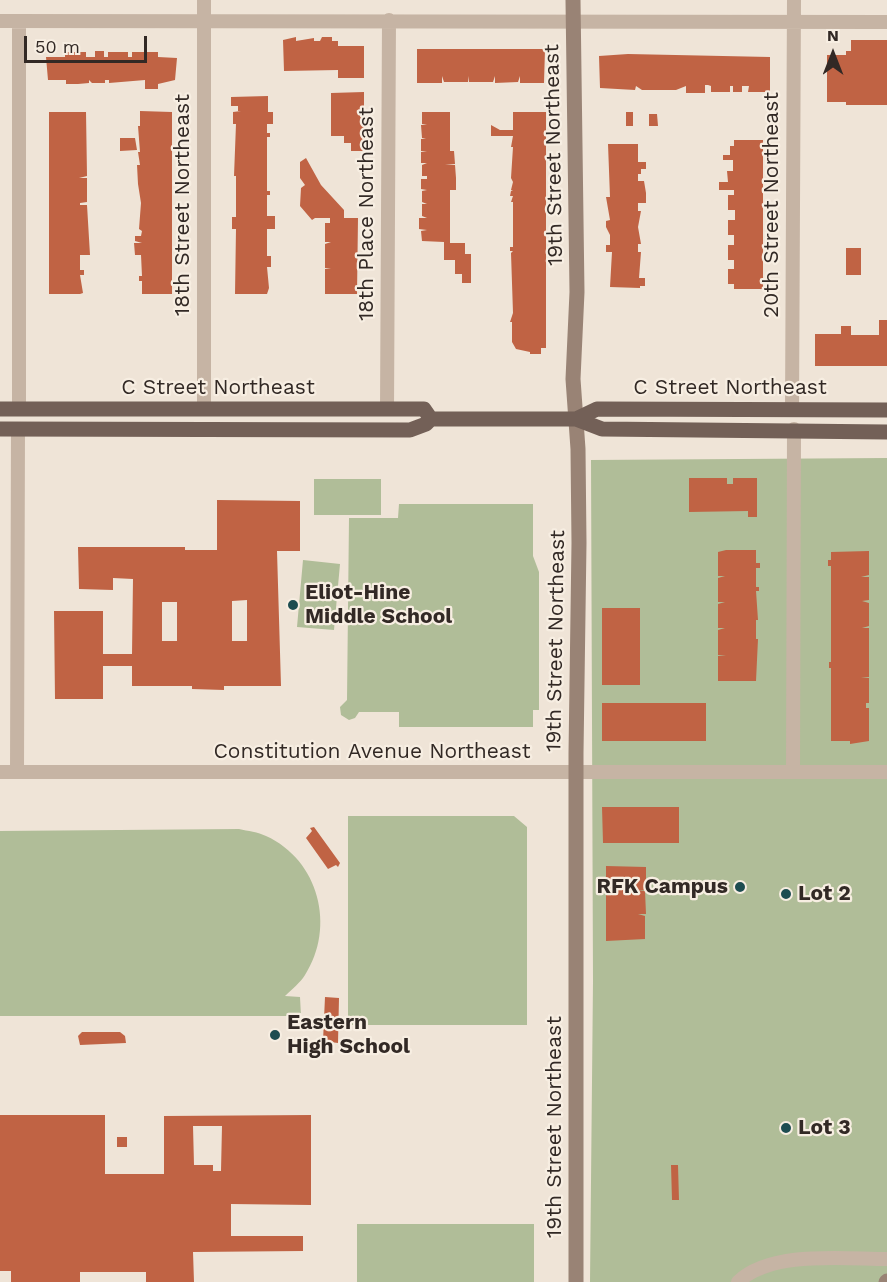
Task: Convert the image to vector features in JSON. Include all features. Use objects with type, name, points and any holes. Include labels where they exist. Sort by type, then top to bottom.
[{"type":"main road","name":"19th Street Northeast","points":[[573,0],[577,292],[573,379],[579,543],[576,773],[576,1282]]},
{"type":"main road","name":"C Street Northeast","points":[[0,409],[424,409],[431,419]]},
{"type":"main road","name":"C Street Northeast","points":[[0,429],[410,430],[426,424],[431,419],[576,418],[597,409],[887,410]]},
{"type":"main road","name":"C Street Northeast","points":[[576,418],[602,429],[794,429],[887,432]]},
{"type":"street","name":"18th Street Northeast","points":[[204,0],[204,409]]},
{"type":"street","name":"20th Street Northeast","points":[[792,410],[794,0]]},
{"type":"street","name":"18th Place Northeast","points":[[387,409],[389,20]]},
{"type":"street","points":[[0,21],[887,22]]},
{"type":"street","points":[[18,21],[18,409]]},
{"type":"street","points":[[17,772],[18,429]]},
{"type":"street","points":[[793,772],[794,429]]},
{"type":"street","name":"Constitution Avenue Northeast","points":[[0,772],[887,772]]},
{"type":"street","points":[[738,1282],[750,1273],[792,1260],[887,1259]]},
{"type":"green space","name":"RFK Campus","points":[[887,458],[887,1282],[590,1282],[593,981],[591,460]]},
{"type":"green space","points":[[314,479],[381,479],[381,515],[314,515]]},
{"type":"green space","points":[[399,504],[533,504],[533,556],[539,572],[539,710],[533,710],[533,727],[399,727],[399,712],[359,712],[355,718],[349,720],[341,715],[340,707],[347,700],[349,518],[398,518]]},
{"type":"green space","points":[[303,560],[340,564],[334,630],[297,627]]},
{"type":"green space","points":[[348,816],[514,816],[527,827],[527,1025],[348,1025]]},
{"type":"green space","points":[[239,829],[263,835],[284,847],[299,861],[310,878],[317,897],[320,916],[319,936],[314,956],[303,978],[285,996],[300,997],[301,1016],[0,1016],[0,831]]},
{"type":"green space","points":[[357,1224],[534,1224],[534,1282],[357,1282]]},
{"type":"building","points":[[296,37],[296,41],[314,38],[314,41],[320,41],[322,37],[332,37],[332,41],[338,41],[338,46],[364,46],[364,78],[338,78],[338,70],[284,71],[283,40]]},
{"type":"building","points":[[851,40],[887,40],[887,105],[846,105],[846,102],[827,102],[827,55],[846,55],[846,51],[851,51]]},
{"type":"building","points":[[417,49],[545,49],[544,83],[520,83],[520,76],[518,82],[495,83],[495,76],[493,82],[469,82],[469,76],[468,82],[444,82],[442,76],[442,83],[417,83]]},
{"type":"building","points":[[95,51],[104,51],[104,57],[108,57],[108,52],[128,52],[128,57],[132,57],[132,52],[158,52],[158,57],[177,58],[175,80],[158,84],[158,89],[145,89],[145,80],[109,83],[109,80],[105,80],[105,83],[92,83],[89,80],[89,83],[66,84],[66,80],[48,80],[46,57],[65,57],[65,52],[86,52],[86,57],[95,57]]},
{"type":"building","points":[[628,54],[770,57],[770,92],[748,92],[749,86],[742,86],[742,92],[733,92],[733,86],[730,86],[730,92],[711,92],[711,86],[708,85],[705,85],[705,93],[686,93],[686,86],[676,90],[642,90],[636,86],[635,90],[600,88],[599,56]]},
{"type":"building","points":[[364,92],[364,151],[351,151],[351,143],[344,143],[344,136],[331,136],[331,93]]},
{"type":"building","points":[[268,96],[268,112],[273,112],[273,124],[267,124],[267,133],[270,133],[270,137],[267,137],[267,191],[270,191],[270,195],[267,195],[267,216],[275,216],[275,229],[267,229],[267,256],[271,256],[271,267],[267,267],[269,288],[267,294],[235,294],[236,229],[232,229],[232,217],[236,217],[236,176],[234,176],[236,124],[233,124],[233,112],[241,111],[238,111],[238,106],[231,106],[231,97]]},
{"type":"building","points":[[140,111],[172,112],[172,294],[142,294],[142,281],[139,281],[139,276],[142,276],[141,255],[135,255],[134,243],[142,243],[135,241],[135,236],[141,236],[142,231],[139,229],[141,203],[137,165],[140,165],[138,126],[140,126]]},
{"type":"building","points":[[49,112],[86,112],[87,176],[79,178],[87,178],[87,202],[80,203],[80,205],[87,205],[90,255],[80,255],[80,270],[84,270],[84,275],[80,275],[83,293],[80,294],[49,294]]},
{"type":"building","points":[[422,112],[450,112],[450,151],[454,151],[455,164],[445,165],[455,165],[456,190],[450,190],[450,243],[465,243],[465,254],[471,254],[471,283],[462,283],[462,274],[455,274],[455,260],[444,260],[444,242],[422,241],[421,231],[427,230],[419,229],[419,218],[427,218],[422,216],[422,204],[427,204],[422,202],[422,191],[427,190],[421,189],[421,179],[427,179],[427,176],[422,176],[422,165],[427,163],[421,163],[421,152],[427,152],[421,151],[421,139],[426,139],[422,138],[421,125],[427,125],[422,124]]},
{"type":"building","points":[[513,112],[546,112],[546,348],[541,348],[541,354],[530,354],[530,352],[516,349],[512,342],[512,322],[510,322],[513,313],[511,253],[513,251],[510,251],[510,247],[513,247],[513,202],[511,202],[513,196],[510,196],[513,191],[511,190],[513,182],[511,178],[513,147],[511,147],[513,136],[491,136],[491,125],[500,130],[513,130]]},
{"type":"building","points":[[626,112],[633,112],[633,126],[626,126]]},
{"type":"building","points":[[649,114],[657,114],[658,126],[649,126]]},
{"type":"building","points":[[120,138],[135,138],[137,150],[120,151]]},
{"type":"building","points":[[734,140],[763,140],[763,289],[734,289],[734,284],[728,284],[728,269],[734,269],[734,260],[728,260],[728,245],[734,245],[734,235],[728,235],[728,220],[735,220],[735,210],[728,210],[728,195],[734,195],[734,190],[719,190],[719,182],[728,182],[727,171],[733,171],[733,160],[723,160],[723,155],[730,155],[730,146],[734,146]]},
{"type":"building","points":[[608,144],[638,144],[638,162],[646,162],[646,169],[641,169],[641,174],[638,174],[638,181],[644,181],[646,193],[646,203],[638,203],[638,211],[641,211],[638,227],[641,244],[638,244],[638,252],[641,252],[639,278],[645,278],[645,286],[640,286],[640,288],[610,287],[612,252],[606,252],[606,245],[610,245],[610,235],[606,227],[606,221],[610,220],[606,197],[610,197]]},
{"type":"building","points":[[306,158],[321,185],[344,210],[344,218],[358,218],[357,294],[325,294],[325,269],[331,269],[325,268],[325,244],[331,242],[325,242],[325,223],[330,223],[330,218],[312,220],[300,206],[301,188],[305,185],[300,178],[300,162]]},
{"type":"building","points":[[846,248],[861,248],[861,275],[846,275]]},
{"type":"building","points":[[879,320],[887,320],[887,366],[815,366],[815,334],[841,334],[841,326],[851,326],[851,335],[879,335]]},
{"type":"building","points":[[689,478],[727,478],[727,484],[733,484],[733,478],[757,478],[757,517],[748,517],[748,511],[689,512]]},
{"type":"building","points":[[217,500],[300,501],[300,551],[277,551],[281,686],[224,686],[224,690],[192,689],[192,686],[132,686],[132,666],[103,666],[103,699],[55,699],[54,611],[103,611],[103,654],[132,654],[133,579],[113,578],[113,590],[79,589],[78,547],[185,547],[185,550],[217,550]],"holes":[[[247,600],[247,641],[232,641],[232,601]],[[162,602],[177,602],[177,641],[162,641]]]},
{"type":"building","points":[[756,550],[756,563],[760,563],[760,568],[756,568],[756,587],[759,587],[759,591],[756,591],[758,620],[756,620],[756,639],[758,639],[756,681],[718,681],[718,656],[726,656],[718,655],[718,630],[725,628],[718,628],[718,604],[725,602],[718,602],[718,578],[725,576],[718,576],[718,552]]},
{"type":"building","points":[[869,551],[869,575],[861,577],[869,577],[869,600],[862,601],[869,603],[869,626],[862,628],[869,628],[869,677],[861,678],[869,678],[869,703],[866,703],[866,708],[869,708],[869,741],[850,744],[850,741],[831,741],[831,668],[829,668],[829,662],[831,662],[831,566],[828,566],[828,560],[831,560],[831,552]]},
{"type":"building","points":[[602,608],[640,608],[640,685],[602,685]]},
{"type":"building","points":[[602,703],[706,703],[706,741],[602,741]]},
{"type":"building","points":[[602,807],[679,807],[679,843],[603,843]]},
{"type":"building","points":[[314,827],[340,863],[338,867],[336,865],[328,869],[306,838],[312,831],[310,828]]},
{"type":"building","points":[[606,866],[646,867],[646,890],[638,890],[645,891],[646,914],[638,914],[645,916],[645,939],[606,941]]},
{"type":"building","points":[[325,997],[339,998],[338,1043],[323,1041]]},
{"type":"building","points":[[82,1032],[120,1032],[125,1036],[126,1043],[80,1045],[78,1036]]},
{"type":"building","points":[[0,1115],[105,1115],[105,1174],[164,1174],[164,1116],[311,1115],[311,1205],[231,1204],[231,1236],[303,1236],[303,1251],[193,1252],[194,1282],[146,1282],[146,1272],[80,1272],[80,1282],[11,1282],[11,1271],[0,1271]],"holes":[[[193,1126],[222,1126],[221,1171],[213,1171],[213,1165],[194,1165]]]},
{"type":"building","points":[[117,1137],[127,1137],[127,1147],[117,1147]]},
{"type":"building","points":[[671,1165],[678,1165],[679,1200],[672,1200]]},
{"type":"place","name":"Eliot-Hine Middle School","points":[[293,605]]},
{"type":"place","name":"RFK Campus","points":[[740,887]]},
{"type":"place","name":"Lot 2","points":[[786,894]]},
{"type":"place","name":"Eastern High School","points":[[275,1035]]},
{"type":"place","name":"Lot 3","points":[[786,1128]]}]
